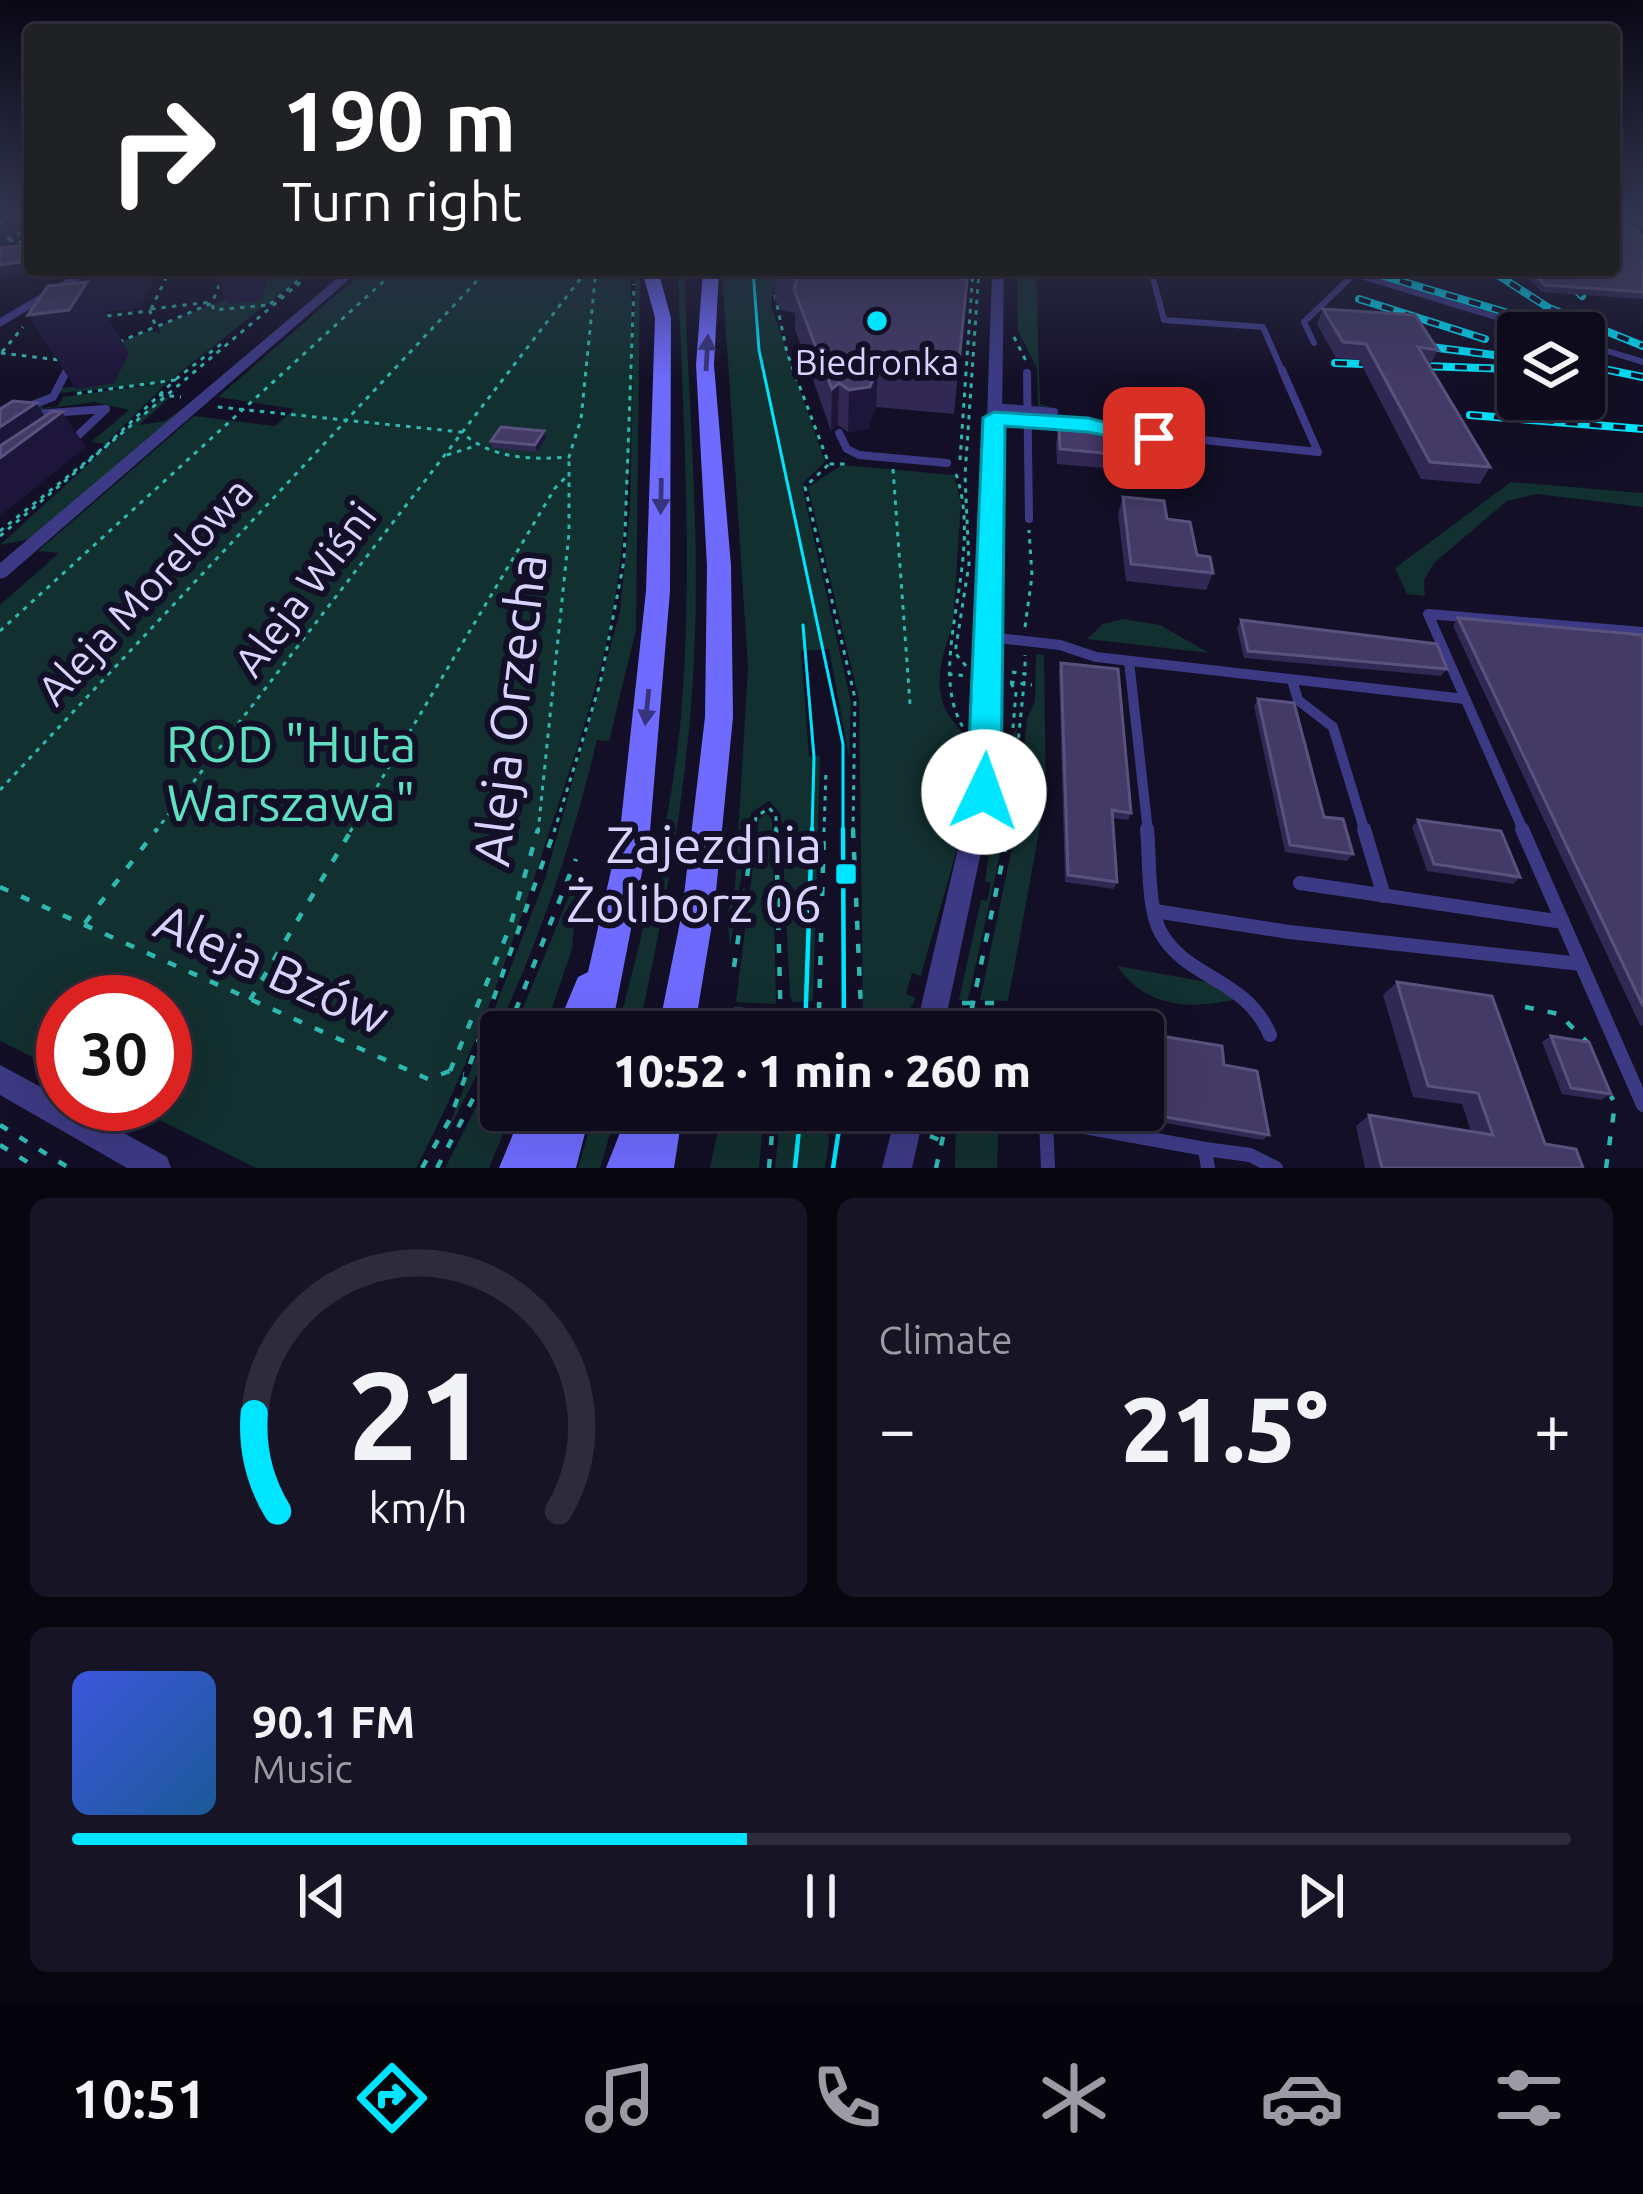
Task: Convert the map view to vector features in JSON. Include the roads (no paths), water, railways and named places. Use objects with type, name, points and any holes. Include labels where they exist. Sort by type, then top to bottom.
[{"type":"main road","points":[[598,1011],[634,831],[658,590],[663,318],[652,276]]},
{"type":"main road","points":[[681,1011],[701,889],[718,717],[719,566],[706,398],[711,276]]},
{"type":"main road","points":[[581,1011],[620,915]]},
{"type":"main road","points":[[519,1168],[534,1131]]},
{"type":"main road","points":[[556,1168],[566,1131]]},
{"type":"main road","points":[[626,1168],[640,1131]]},
{"type":"main road","points":[[654,1168],[660,1131]]},
{"type":"street","points":[[0,322],[80,276]]},
{"type":"street","points":[[0,573],[10,554],[204,399],[347,276]]},
{"type":"street","points":[[934,1011],[984,792],[998,276]]},
{"type":"street","points":[[3,1086],[156,1168]]},
{"type":"street","points":[[897,1168],[906,1131]]},
{"type":"lane","points":[[994,413],[1318,452],[1302,401],[1286,388],[1263,327],[1164,320],[1153,276]]},
{"type":"lane","points":[[1314,343],[1304,322],[1343,276]]},
{"type":"lane","points":[[1363,276],[1497,317]]},
{"type":"lane","points":[[1605,350],[1643,362]]},
{"type":"lane","points":[[58,451],[106,409],[14,415],[53,397],[72,362]]},
{"type":"lane","points":[[1027,373],[1029,519]]},
{"type":"lane","points":[[1030,416],[1054,412]]},
{"type":"lane","points":[[839,433],[847,448],[859,455],[947,463]]},
{"type":"lane","points":[[1643,632],[1431,611],[1428,616],[1643,1106]]},
{"type":"lane","points":[[987,637],[1129,661],[1465,699]]},
{"type":"lane","points":[[1129,661],[1155,910],[1164,940],[1250,998],[1270,1035]]},
{"type":"lane","points":[[1292,680],[1298,700],[1333,727],[1384,896]]},
{"type":"lane","points":[[1300,884],[1563,922]]},
{"type":"lane","points":[[1155,910],[1309,934],[1581,964]]},
{"type":"lane","points":[[1048,1168],[1046,1120],[1250,1155],[1276,1168]]},
{"type":"lane","points":[[1205,1149],[1208,1168]]},
{"type":"tram line","points":[[753,276],[759,350],[843,744],[843,829]]},
{"type":"tram line","points":[[803,625],[814,757],[812,832]]},
{"type":"tram line","points":[[806,1011],[812,829]]},
{"type":"tram line","points":[[843,829],[844,1011]]},
{"type":"tram line","points":[[795,1168],[799,1131]]},
{"type":"tram line","points":[[833,1168],[839,1131]]},
{"type":"railway","points":[[1384,276],[1505,312]]},
{"type":"railway","points":[[1499,276],[1549,308],[1643,346]]},
{"type":"railway","points":[[1563,276],[1582,296]]},
{"type":"railway","points":[[1359,299],[1485,339]]},
{"type":"railway","points":[[1399,343],[1497,355]]},
{"type":"railway","points":[[1335,363],[1497,368]]},
{"type":"railway","points":[[1605,369],[1643,377]]},
{"type":"railway","points":[[1470,415],[1643,429]]},
{"type":"place","name":"Biedronka","points":[[877,321]]},
{"type":"place","name":"Zajezdnia Żoliborz 06","points":[[846,874]]},
{"type":"park label","name":"ROD \"Huta Warszawa\"","points":[[291,773]]}]
